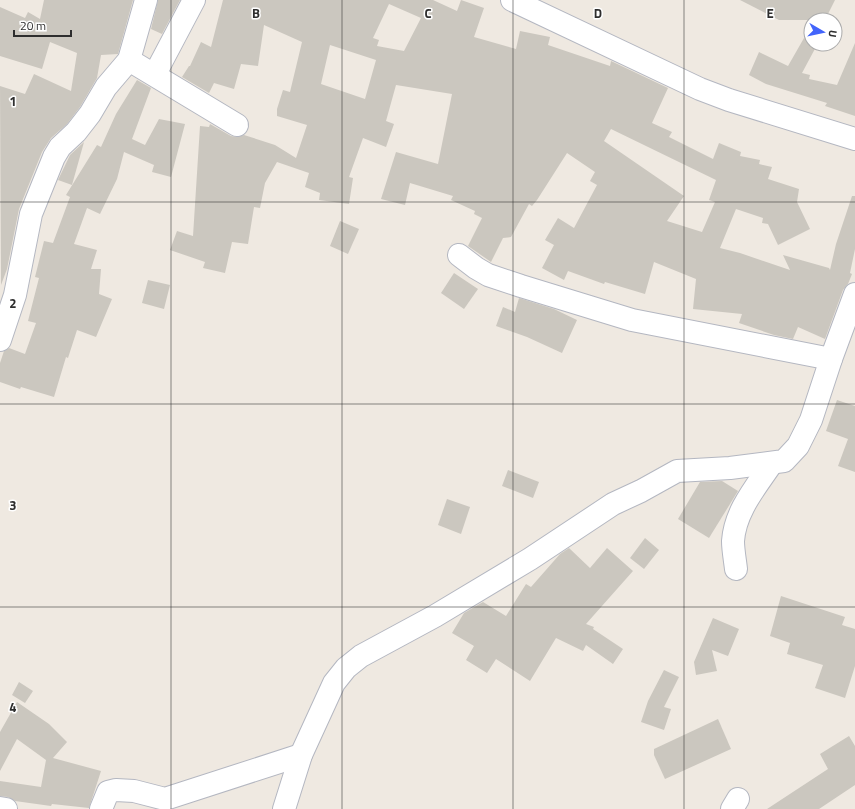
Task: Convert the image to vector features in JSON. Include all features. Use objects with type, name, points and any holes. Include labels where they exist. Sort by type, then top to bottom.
[{"type":"street","points":[[0,340],[14,295],[32,214],[54,157],[60,147],[76,132],[90,114],[106,87],[129,60],[146,0]]},
{"type":"street","points":[[155,74],[194,0]]},
{"type":"street","points":[[512,0],[700,89],[728,100],[855,139]]},
{"type":"street","points":[[129,60],[155,74],[237,125]]},
{"type":"street","points":[[459,255],[488,275],[632,320],[831,360]]},
{"type":"street","points":[[284,809],[301,755],[334,683],[346,668],[362,656],[435,616],[530,559],[613,504],[641,491],[677,471],[784,461],[798,446],[811,420],[855,294]]},
{"type":"street","points":[[736,569],[733,542],[738,516],[746,500],[772,463]]},
{"type":"street","points":[[101,809],[108,792],[116,790],[134,790],[168,804],[301,755]]},
{"type":"street","points":[[0,808],[6,809]]},
{"type":"building","points":[[44,0],[133,0],[118,54],[101,55],[97,78],[80,107],[67,124],[51,138],[42,152],[19,209],[7,269],[1,285],[0,86],[25,94],[34,74],[71,91],[77,53],[50,42],[42,69],[0,56],[0,7],[25,18],[28,12],[40,19]]},
{"type":"building","points":[[158,0],[180,0],[162,34],[151,29]]},
{"type":"building","points":[[223,0],[433,0],[457,11],[461,0],[484,8],[474,37],[516,49],[520,31],[550,37],[548,45],[610,66],[611,61],[668,88],[652,123],[672,132],[669,137],[713,159],[719,143],[741,152],[740,156],[760,160],[759,164],[772,167],[768,179],[799,189],[797,202],[810,229],[778,245],[768,224],[762,223],[763,218],[736,209],[720,248],[740,253],[790,270],[783,255],[829,268],[830,270],[836,244],[852,196],[855,196],[855,249],[850,273],[852,274],[848,284],[843,290],[825,339],[798,327],[793,339],[774,335],[739,323],[742,314],[693,309],[696,279],[654,262],[645,294],[605,282],[604,284],[568,271],[564,280],[542,268],[554,245],[545,240],[558,218],[574,228],[597,185],[590,181],[595,172],[567,153],[537,200],[532,206],[529,204],[511,237],[503,238],[491,262],[468,246],[482,218],[474,214],[475,211],[451,200],[453,196],[410,183],[405,205],[381,199],[396,152],[438,164],[452,94],[396,85],[386,121],[394,124],[386,147],[363,138],[349,177],[353,178],[349,204],[319,200],[320,193],[305,187],[309,173],[277,162],[265,183],[260,208],[254,207],[248,244],[232,242],[225,273],[203,268],[205,262],[170,250],[177,231],[193,236],[200,126],[209,127],[210,124],[231,136],[237,137],[244,135],[275,145],[296,158],[307,125],[277,116],[277,109],[283,90],[290,92],[302,42],[264,25],[258,66],[241,64],[234,89],[214,83],[209,93],[182,77],[190,66],[201,42],[211,47]],"holes":[[[389,4],[421,18],[404,51],[377,46],[379,40],[373,38]],[[330,45],[376,60],[365,99],[321,84]],[[611,129],[716,180],[709,200],[715,202],[702,232],[667,221],[684,196],[604,141]]]},
{"type":"building","points":[[740,0],[835,0],[829,12],[803,12],[803,20],[779,20]]},
{"type":"building","points":[[803,40],[803,52],[813,52],[802,73],[810,75],[809,79],[837,85],[855,43],[855,116],[825,106],[827,103],[766,84],[749,75],[759,52],[788,66]]},
{"type":"building","points":[[137,80],[151,88],[132,139],[145,145],[159,119],[185,124],[171,177],[152,172],[154,165],[124,152],[117,179],[100,214],[87,208],[74,244],[97,250],[91,269],[101,269],[99,294],[112,299],[96,337],[77,330],[68,358],[66,357],[54,397],[21,387],[20,389],[0,382],[0,363],[4,351],[9,348],[25,354],[36,323],[28,321],[39,278],[35,277],[44,241],[53,243],[70,197],[66,195],[97,145],[101,147],[116,114]]},
{"type":"building","points":[[84,142],[72,185],[58,180],[70,155]]},
{"type":"building","points":[[340,221],[359,229],[348,254],[330,246]]},
{"type":"building","points":[[454,273],[478,289],[464,309],[441,293]]},
{"type":"building","points":[[148,280],[170,285],[164,309],[142,303]]},
{"type":"building","points":[[519,298],[554,309],[577,320],[562,353],[527,337],[496,326],[503,307],[515,312]]},
{"type":"building","points":[[837,400],[855,406],[855,472],[838,466],[848,439],[826,431]]},
{"type":"building","points":[[508,470],[539,482],[533,498],[502,486]]},
{"type":"building","points":[[722,481],[738,491],[709,538],[678,519],[700,482]]},
{"type":"building","points":[[447,499],[470,507],[461,534],[438,525]]},
{"type":"building","points":[[645,538],[659,550],[644,569],[630,558]]},
{"type":"building","points":[[569,548],[590,568],[607,548],[633,571],[586,624],[594,627],[593,629],[623,649],[613,664],[586,645],[583,651],[556,638],[530,681],[496,659],[487,673],[466,660],[474,646],[452,633],[464,613],[483,602],[506,616],[526,584],[531,587],[560,554]]},
{"type":"building","points":[[781,596],[845,617],[842,625],[855,629],[855,666],[845,698],[815,688],[823,665],[787,654],[790,643],[770,636]]},
{"type":"building","points":[[713,618],[739,629],[728,656],[712,650],[717,671],[696,675],[694,662]]},
{"type":"building","points":[[664,670],[679,677],[664,707],[671,709],[664,730],[641,722],[648,701]]},
{"type":"building","points":[[19,682],[33,691],[25,703],[12,695]]},
{"type":"building","points":[[17,702],[49,724],[67,742],[53,758],[101,771],[89,808],[52,804],[51,806],[15,801],[8,797],[0,796],[0,781],[41,787],[46,760],[17,739],[0,771],[0,732]]},
{"type":"building","points":[[718,719],[731,749],[665,779],[654,755],[654,749]]},
{"type":"building","points":[[849,736],[855,746],[855,785],[819,809],[767,809],[828,769],[820,754]]}]
